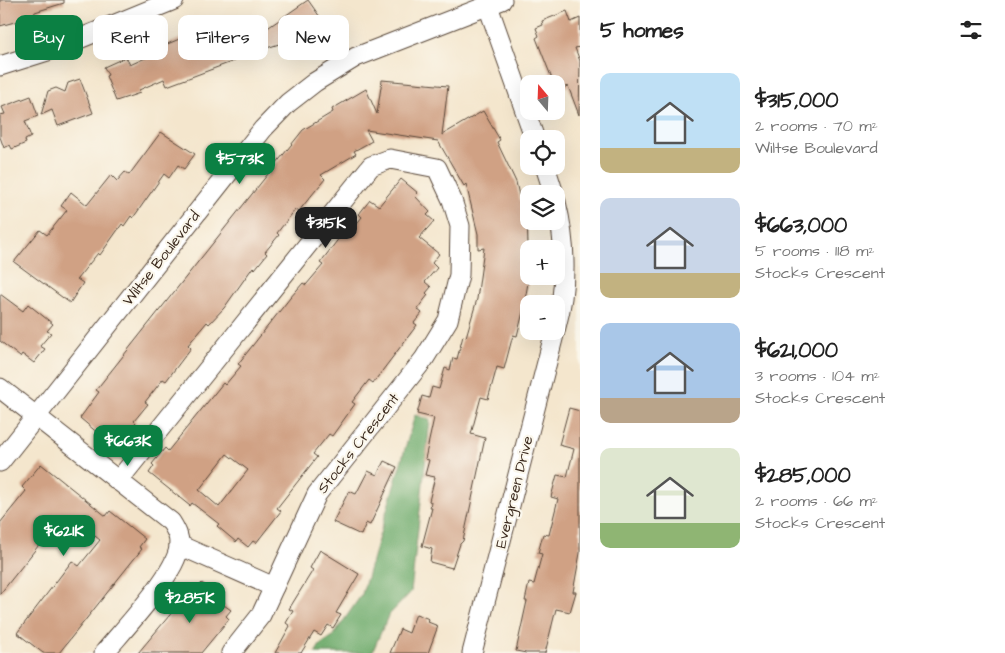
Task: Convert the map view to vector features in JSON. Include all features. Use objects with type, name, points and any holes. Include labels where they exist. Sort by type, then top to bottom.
[{"type":"street","points":[[0,66],[57,48],[174,0]]},
{"type":"street","points":[[495,3],[532,130]]},
{"type":"street","name":"Wiltse Boulevard","points":[[0,462],[263,129],[288,104],[314,82],[356,57],[495,3]]},
{"type":"street","name":"Stocks Crescent","points":[[118,481],[371,166],[390,159],[437,168],[452,200],[460,226],[459,275],[448,320],[424,358],[317,494],[261,615],[231,653]]},
{"type":"street","points":[[561,230],[564,278],[561,295]]},
{"type":"street","name":"Evergreen Drive","points":[[472,653],[553,340]]},
{"type":"street","points":[[0,388],[170,522],[177,533],[179,545],[172,568],[104,653]]},
{"type":"street","points":[[179,545],[274,587]]},
{"type":"green space","points":[[415,415],[430,420],[411,592],[388,616],[372,653],[315,653],[320,645],[333,636],[362,594]]},
{"type":"building","points":[[0,0],[64,0],[64,3],[35,12],[34,15],[15,15],[15,22],[0,26]]},
{"type":"building","points":[[308,0],[319,15],[286,15]]},
{"type":"building","points":[[567,11],[571,22],[580,18],[580,47],[575,48],[580,61],[579,115],[568,86],[565,87],[565,75],[550,75],[536,38],[539,36],[536,28],[543,25],[542,21]]},
{"type":"building","points":[[278,21],[278,44],[268,48],[268,28]]},
{"type":"building","points":[[178,40],[178,60],[234,61],[167,86],[164,79],[139,90],[140,93],[116,101],[104,67],[119,60],[128,60],[130,65],[141,60],[168,60],[168,44]]},
{"type":"building","points":[[80,79],[93,113],[58,126],[52,110],[41,115],[48,91],[56,88],[65,92],[68,83]]},
{"type":"building","points":[[382,80],[448,86],[442,135],[483,111],[500,140],[497,142],[516,182],[520,200],[520,230],[528,230],[528,240],[520,240],[520,285],[528,285],[526,295],[520,295],[520,324],[517,336],[513,335],[504,369],[497,367],[488,399],[481,397],[471,434],[485,438],[463,541],[460,544],[452,568],[430,562],[432,549],[422,546],[432,508],[430,508],[431,502],[429,501],[435,477],[425,475],[429,460],[425,459],[434,418],[417,414],[422,396],[429,398],[432,387],[439,389],[445,368],[450,370],[453,358],[457,359],[463,336],[466,337],[477,299],[484,248],[478,249],[478,234],[466,184],[464,186],[438,141],[366,130],[372,141],[354,151],[356,154],[321,175],[325,179],[298,212],[295,210],[277,233],[279,235],[265,252],[267,254],[255,269],[253,267],[224,308],[209,324],[207,322],[188,345],[191,348],[166,381],[163,379],[145,402],[148,404],[124,437],[121,434],[112,445],[80,418],[99,392],[96,390],[303,130],[333,112],[332,109],[366,89],[377,114]]},
{"type":"building","points":[[31,96],[38,116],[25,121],[31,137],[25,140],[26,143],[12,149],[10,145],[4,148],[0,137],[0,115],[5,114],[2,107]]},
{"type":"building","points":[[161,132],[195,154],[184,169],[178,165],[169,178],[164,174],[133,218],[131,216],[124,226],[122,224],[100,255],[98,253],[77,279],[83,283],[70,303],[14,262],[40,230],[47,235],[67,210],[61,206],[71,192],[87,205],[111,175],[117,181],[125,172],[129,175]]},
{"type":"building","points":[[401,179],[418,193],[415,196],[430,212],[427,215],[434,221],[419,238],[439,254],[432,263],[437,268],[425,282],[431,287],[426,293],[428,295],[417,309],[422,313],[414,323],[417,325],[373,383],[369,380],[352,402],[355,404],[332,436],[329,434],[313,454],[317,457],[277,508],[281,511],[256,543],[253,541],[248,547],[238,539],[236,542],[217,526],[219,524],[192,503],[190,506],[149,473],[154,466],[152,464],[165,448],[168,451],[223,383],[225,385],[241,366],[238,364],[290,298],[303,283],[306,285],[323,265],[320,263],[343,233],[347,236],[362,217],[359,214],[370,200],[379,206]],"holes":[[[227,454],[248,470],[219,507],[199,490]]]},
{"type":"building","points":[[0,294],[23,311],[28,304],[53,324],[47,331],[51,333],[40,346],[45,349],[34,363],[22,354],[20,357],[0,341]]},
{"type":"building","points":[[569,408],[580,411],[580,553],[573,592],[576,592],[570,612],[556,609],[545,653],[526,653],[516,651],[529,583],[534,584],[542,554],[538,553],[543,534],[549,535],[558,499],[551,497],[557,475],[567,477],[574,449],[559,445]]},
{"type":"building","points":[[384,461],[397,467],[370,525],[366,523],[361,535],[333,522],[349,491],[356,494],[368,471],[377,475]]},
{"type":"building","points":[[41,464],[106,516],[110,511],[145,539],[139,547],[142,549],[59,653],[43,653],[17,633],[72,561],[79,566],[100,540],[76,521],[73,525],[62,516],[0,594],[0,523],[26,491],[22,487]]},
{"type":"building","points":[[320,550],[359,574],[336,613],[341,615],[333,628],[328,625],[321,636],[314,632],[301,653],[275,653],[290,626],[286,623],[293,611],[289,609],[313,570],[310,568]]},
{"type":"building","points":[[202,583],[223,600],[221,603],[231,610],[226,616],[229,619],[201,653],[138,653],[195,585],[198,587]]},
{"type":"building","points":[[416,614],[429,619],[428,622],[438,626],[428,653],[390,653],[400,629],[409,633]]}]
